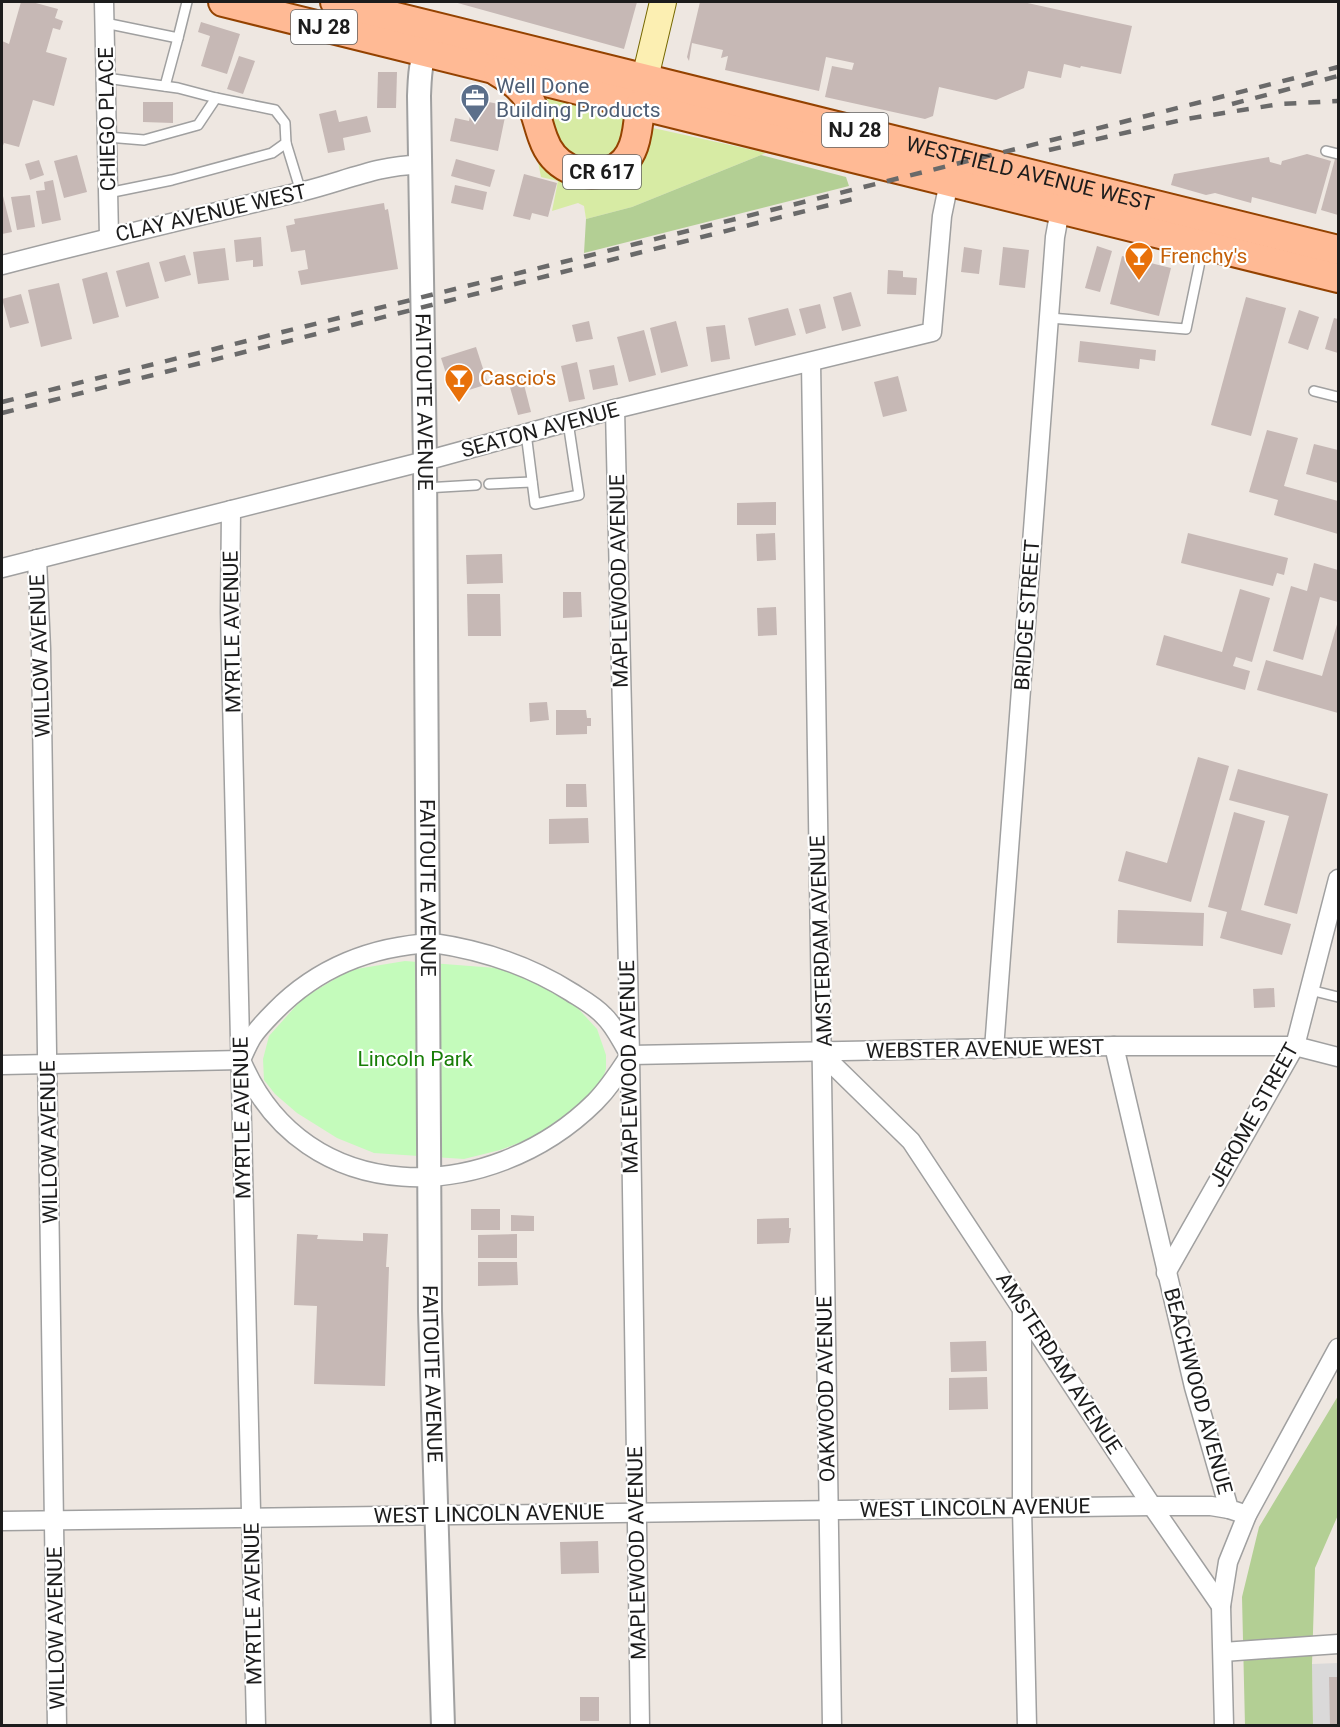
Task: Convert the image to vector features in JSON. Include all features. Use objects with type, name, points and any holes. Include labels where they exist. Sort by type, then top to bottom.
[{"type":"main road","name":"WESTFIELD AVENUE WEST","points":[[222,2],[491,68],[642,91],[1066,182],[1338,250]]},
{"type":"main road","name":"WESTFIELD AVENUE WEST","points":[[335,2],[454,31],[642,91],[949,182],[1338,278]]},
{"type":"main road","name":"CR 617","points":[[491,68],[506,76],[524,92],[534,110],[543,140],[554,158],[563,165],[583,173],[594,174],[614,169],[627,158],[637,135],[642,91],[663,2]]},
{"type":"street","name":"CHIEGO PLACE","points":[[104,2],[110,237]]},
{"type":"street","points":[[425,52],[440,36],[454,31]]},
{"type":"street","name":"FAITOUTE AVENUE","points":[[425,52],[419,96],[425,461],[430,1311],[443,1725]]},
{"type":"street","name":"CLAY AVENUE WEST","points":[[2,265],[302,192],[392,167],[420,165]]},
{"type":"street","name":"SEATON AVENUE","points":[[2,567],[425,461],[615,409],[932,332],[942,216],[949,182]]},
{"type":"street","name":"BRIDGE STREET","points":[[994,1049],[1055,237],[1066,182]]},
{"type":"street","name":"AMSTERDAM AVENUE","points":[[811,362],[821,1053],[911,1141],[1152,1506],[1221,1606]]},
{"type":"street","name":"MAPLEWOOD AVENUE","points":[[615,409],[630,1055],[640,1725]]},
{"type":"street","name":"MYRTLE AVENUE","points":[[231,510],[230,612],[256,1725]]},
{"type":"street","name":"WILLOW AVENUE","points":[[37,559],[41,649],[57,1725]]},
{"type":"street","name":"JEROME STREET","points":[[1166,1273],[1295,1046],[1338,879]]},
{"type":"street","points":[[427,943],[456,946],[488,954],[520,964],[550,979],[605,1016],[630,1055],[613,1082],[595,1102],[554,1136],[506,1160],[481,1168],[429,1176],[405,1177],[367,1172],[340,1163],[315,1150],[284,1127],[271,1113],[250,1082],[241,1060],[251,1039],[266,1020],[291,996],[320,975],[363,955],[386,948],[427,943]]},
{"type":"street","name":"WEBSTER AVENUE WEST","points":[[630,1055],[1114,1046],[1295,1046],[1338,1057]]},
{"type":"street","name":"BEACHWOOD AVENUE","points":[[1114,1046],[1194,1387],[1238,1512],[1236,1539],[1228,1562],[1221,1606],[1224,1725]]},
{"type":"street","name":"OAKWOOD AVENUE","points":[[821,1053],[832,1725]]},
{"type":"street","points":[[2,1065],[241,1060]]},
{"type":"street","points":[[1022,1308],[1022,1508],[1027,1725]]},
{"type":"street","points":[[1238,1512],[1338,1348]]},
{"type":"street","name":"WEST LINCOLN AVENUE","points":[[2,1521],[1152,1506],[1210,1506],[1238,1512]]},
{"type":"street","points":[[1223,1652],[1338,1644]]},
{"type":"lane","points":[[165,86],[187,2]]},
{"type":"lane","points":[[105,23],[178,38]]},
{"type":"lane","points":[[106,78],[178,88],[276,110],[285,123],[285,143],[302,192]]},
{"type":"lane","points":[[107,136],[144,141],[198,125],[216,98]]},
{"type":"lane","points":[[108,192],[172,180],[272,153],[285,143]]},
{"type":"lane","points":[[1326,151],[1338,154]]},
{"type":"lane","points":[[1050,318],[1186,329],[1204,245]]},
{"type":"lane","points":[[1314,391],[1338,397]]},
{"type":"lane","points":[[526,433],[535,504],[579,495],[568,422]]},
{"type":"lane","points":[[489,484],[532,482]]},
{"type":"lane","points":[[425,488],[476,485]]},
{"type":"lane","points":[[1310,990],[1338,997]]},
{"type":"shaded area","points":[[1338,1663],[1338,1725],[1313,1725],[1312,1664]]},
{"type":"green space","points":[[547,97],[628,118],[624,143],[606,161],[582,162],[562,150],[543,99]]},
{"type":"green space","points":[[653,128],[766,153],[632,207],[586,219],[584,206],[578,203],[552,211],[558,181],[541,177],[536,152],[538,156],[639,163],[648,146]]},
{"type":"green space","points":[[761,155],[846,177],[849,186],[584,253],[586,219],[632,207]]},
{"type":"green space","name":"Lincoln Park","points":[[405,961],[509,969],[543,984],[573,1003],[597,1029],[606,1055],[606,1069],[599,1089],[540,1135],[500,1150],[464,1159],[374,1153],[337,1138],[297,1113],[275,1094],[264,1080],[263,1059],[269,1036],[303,998],[350,970]]},
{"type":"green space","points":[[1338,1396],[1338,1515],[1315,1568],[1313,1725],[1245,1726],[1242,1597],[1259,1527]]},
{"type":"building","points":[[21,2],[32,2],[58,9],[55,18],[63,21],[60,30],[53,28],[46,52],[67,58],[54,106],[33,100],[19,147],[4,143],[2,148],[2,41],[9,44]]},
{"type":"building","points":[[454,2],[637,2],[624,49]]},
{"type":"building","points":[[700,2],[1023,2],[1132,26],[1121,74],[1064,64],[1061,78],[1028,71],[1024,88],[996,100],[939,87],[933,116],[925,119],[825,97],[832,66],[852,70],[854,63],[826,57],[819,91],[725,70],[728,56],[721,58],[723,50],[692,43],[689,61],[687,57]]},
{"type":"building","points":[[201,22],[240,34],[227,74],[201,66],[210,36],[198,32]]},
{"type":"building","points":[[239,56],[255,61],[243,94],[227,89]]},
{"type":"building","points":[[378,72],[397,72],[396,108],[377,108]]},
{"type":"building","points":[[473,99],[504,105],[501,116],[505,117],[498,151],[450,141],[455,118],[469,121]]},
{"type":"building","points":[[143,102],[173,102],[173,123],[143,122]]},
{"type":"building","points":[[336,110],[339,122],[367,116],[371,132],[343,138],[345,150],[328,153],[319,114]]},
{"type":"building","points":[[1307,154],[1331,161],[1316,214],[1252,197],[1251,203],[1215,193],[1206,195],[1171,185],[1174,174],[1269,157],[1270,162],[1281,165],[1282,161]]},
{"type":"building","points":[[77,155],[87,192],[64,198],[54,161]]},
{"type":"building","points":[[456,159],[495,170],[490,187],[451,176]]},
{"type":"building","points":[[1335,159],[1338,160],[1338,215],[1321,210]]},
{"type":"building","points":[[39,160],[44,175],[30,180],[25,164]]},
{"type":"building","points":[[524,174],[557,183],[548,217],[532,213],[530,220],[513,216]]},
{"type":"building","points":[[53,180],[61,220],[42,224],[36,191],[45,190],[44,182]]},
{"type":"building","points":[[455,185],[487,192],[483,210],[451,203]]},
{"type":"building","points":[[2,192],[12,232],[2,234]]},
{"type":"building","points":[[30,195],[35,227],[17,230],[11,197]]},
{"type":"building","points":[[384,203],[385,210],[388,209],[398,269],[301,285],[298,271],[308,269],[305,250],[291,252],[286,226],[295,224],[294,219]]},
{"type":"building","points":[[261,237],[263,266],[253,267],[253,260],[236,262],[234,240]]},
{"type":"building","points":[[1097,246],[1112,251],[1100,292],[1085,288]]},
{"type":"building","points":[[964,247],[982,250],[979,274],[961,272]]},
{"type":"building","points":[[1003,247],[1029,250],[1025,288],[999,285]]},
{"type":"building","points":[[225,248],[229,280],[198,284],[193,252]]},
{"type":"building","points":[[185,255],[191,275],[165,282],[159,262]]},
{"type":"building","points":[[1122,256],[1171,268],[1159,316],[1110,304]]},
{"type":"building","points":[[149,262],[159,298],[126,307],[116,271]]},
{"type":"building","points":[[888,270],[903,271],[903,277],[917,278],[916,295],[887,294]]},
{"type":"building","points":[[107,272],[119,317],[93,324],[82,279]]},
{"type":"building","points":[[59,283],[72,339],[41,347],[28,290]]},
{"type":"building","points":[[851,292],[861,326],[842,331],[833,297]]},
{"type":"building","points":[[21,294],[29,323],[10,328],[2,299]]},
{"type":"building","points":[[1246,297],[1286,308],[1251,436],[1211,425]]},
{"type":"building","points":[[820,304],[826,328],[806,334],[799,309]]},
{"type":"building","points":[[788,308],[796,335],[755,346],[748,318]]},
{"type":"building","points":[[1299,310],[1319,317],[1308,350],[1288,343]]},
{"type":"building","points":[[1334,318],[1338,319],[1338,353],[1325,349]]},
{"type":"building","points":[[589,321],[593,339],[576,342],[572,325]]},
{"type":"building","points":[[676,321],[688,366],[661,373],[650,328]]},
{"type":"building","points":[[725,325],[730,359],[711,362],[706,327]]},
{"type":"building","points":[[644,330],[656,375],[629,382],[617,337]]},
{"type":"building","points":[[1080,341],[1156,350],[1155,361],[1140,359],[1139,369],[1078,362]]},
{"type":"building","points":[[476,347],[488,384],[453,395],[441,358]]},
{"type":"building","points":[[577,362],[585,399],[569,402],[561,366]]},
{"type":"building","points":[[614,365],[618,385],[593,390],[589,370]]},
{"type":"building","points":[[521,373],[531,412],[518,415],[507,377]]},
{"type":"building","points":[[898,376],[907,411],[883,417],[874,382]]},
{"type":"building","points":[[1267,430],[1298,438],[1284,486],[1338,501],[1338,534],[1274,515],[1278,500],[1249,492]]},
{"type":"building","points":[[1314,444],[1338,450],[1338,483],[1306,474]]},
{"type":"building","points":[[776,502],[776,525],[737,525],[737,503]]},
{"type":"building","points":[[775,533],[776,560],[757,561],[756,534]]},
{"type":"building","points":[[1188,533],[1288,558],[1284,575],[1277,573],[1273,586],[1181,563]]},
{"type":"building","points":[[502,554],[503,583],[467,584],[466,555]]},
{"type":"building","points":[[1314,563],[1338,570],[1338,602],[1320,597],[1303,660],[1273,651],[1291,586],[1307,591]]},
{"type":"building","points":[[1240,589],[1270,598],[1252,662],[1236,657],[1233,666],[1250,671],[1245,690],[1156,665],[1164,635],[1222,652]]},
{"type":"building","points":[[563,592],[581,592],[582,617],[563,618]]},
{"type":"building","points":[[467,594],[500,594],[501,636],[468,636]]},
{"type":"building","points":[[776,607],[777,635],[758,636],[757,608]]},
{"type":"building","points":[[1338,621],[1338,713],[1257,690],[1266,660],[1322,676]]},
{"type":"building","points":[[547,702],[549,720],[530,722],[529,703]]},
{"type":"building","points":[[556,710],[586,710],[587,718],[591,718],[591,726],[587,726],[587,734],[556,735]]},
{"type":"building","points":[[1198,757],[1229,766],[1191,902],[1118,881],[1126,851],[1167,863]]},
{"type":"building","points":[[1238,769],[1328,794],[1297,914],[1264,905],[1289,816],[1229,800]]},
{"type":"building","points":[[566,784],[586,784],[587,807],[566,807]]},
{"type":"building","points":[[1234,812],[1265,821],[1241,910],[1291,924],[1282,955],[1220,938],[1227,912],[1208,907]]},
{"type":"building","points":[[588,818],[589,843],[549,844],[549,819]]},
{"type":"building","points":[[1118,910],[1204,913],[1203,946],[1117,943]]},
{"type":"building","points":[[1274,988],[1275,1007],[1254,1008],[1253,989]]},
{"type":"building","points":[[471,1209],[500,1209],[500,1230],[471,1230]]},
{"type":"building","points":[[511,1215],[534,1216],[534,1231],[511,1231]]},
{"type":"building","points":[[789,1218],[789,1228],[791,1228],[789,1243],[757,1244],[757,1219]]},
{"type":"building","points":[[363,1233],[388,1234],[385,1386],[314,1384],[317,1306],[294,1305],[297,1234],[318,1235],[317,1239],[363,1241]]},
{"type":"building","points":[[517,1234],[517,1258],[478,1258],[478,1235]]},
{"type":"building","points":[[478,1262],[517,1262],[518,1285],[478,1286]]},
{"type":"building","points":[[986,1341],[987,1371],[951,1372],[950,1342]]},
{"type":"building","points":[[987,1377],[988,1409],[949,1410],[949,1378]]},
{"type":"building","points":[[598,1541],[599,1573],[561,1574],[560,1542]]},
{"type":"building","points":[[1329,1677],[1338,1677],[1338,1726],[1330,1726]]},
{"type":"building","points":[[580,1697],[599,1697],[599,1721],[580,1721]]},
{"type":"railway","points":[[2,402],[1338,67]]},
{"type":"railway","points":[[1232,104],[1338,76]]},
{"type":"railway","points":[[1049,150],[1186,119],[1280,104],[1338,101]]},
{"type":"railway","points":[[2,413],[857,198]]},
{"type":"place","name":"Well Done Building Products","points":[[475,124]]},
{"type":"place","name":"Frenchy's","points":[[1139,282]]},
{"type":"place","name":"Cascio's","points":[[459,404]]}]
